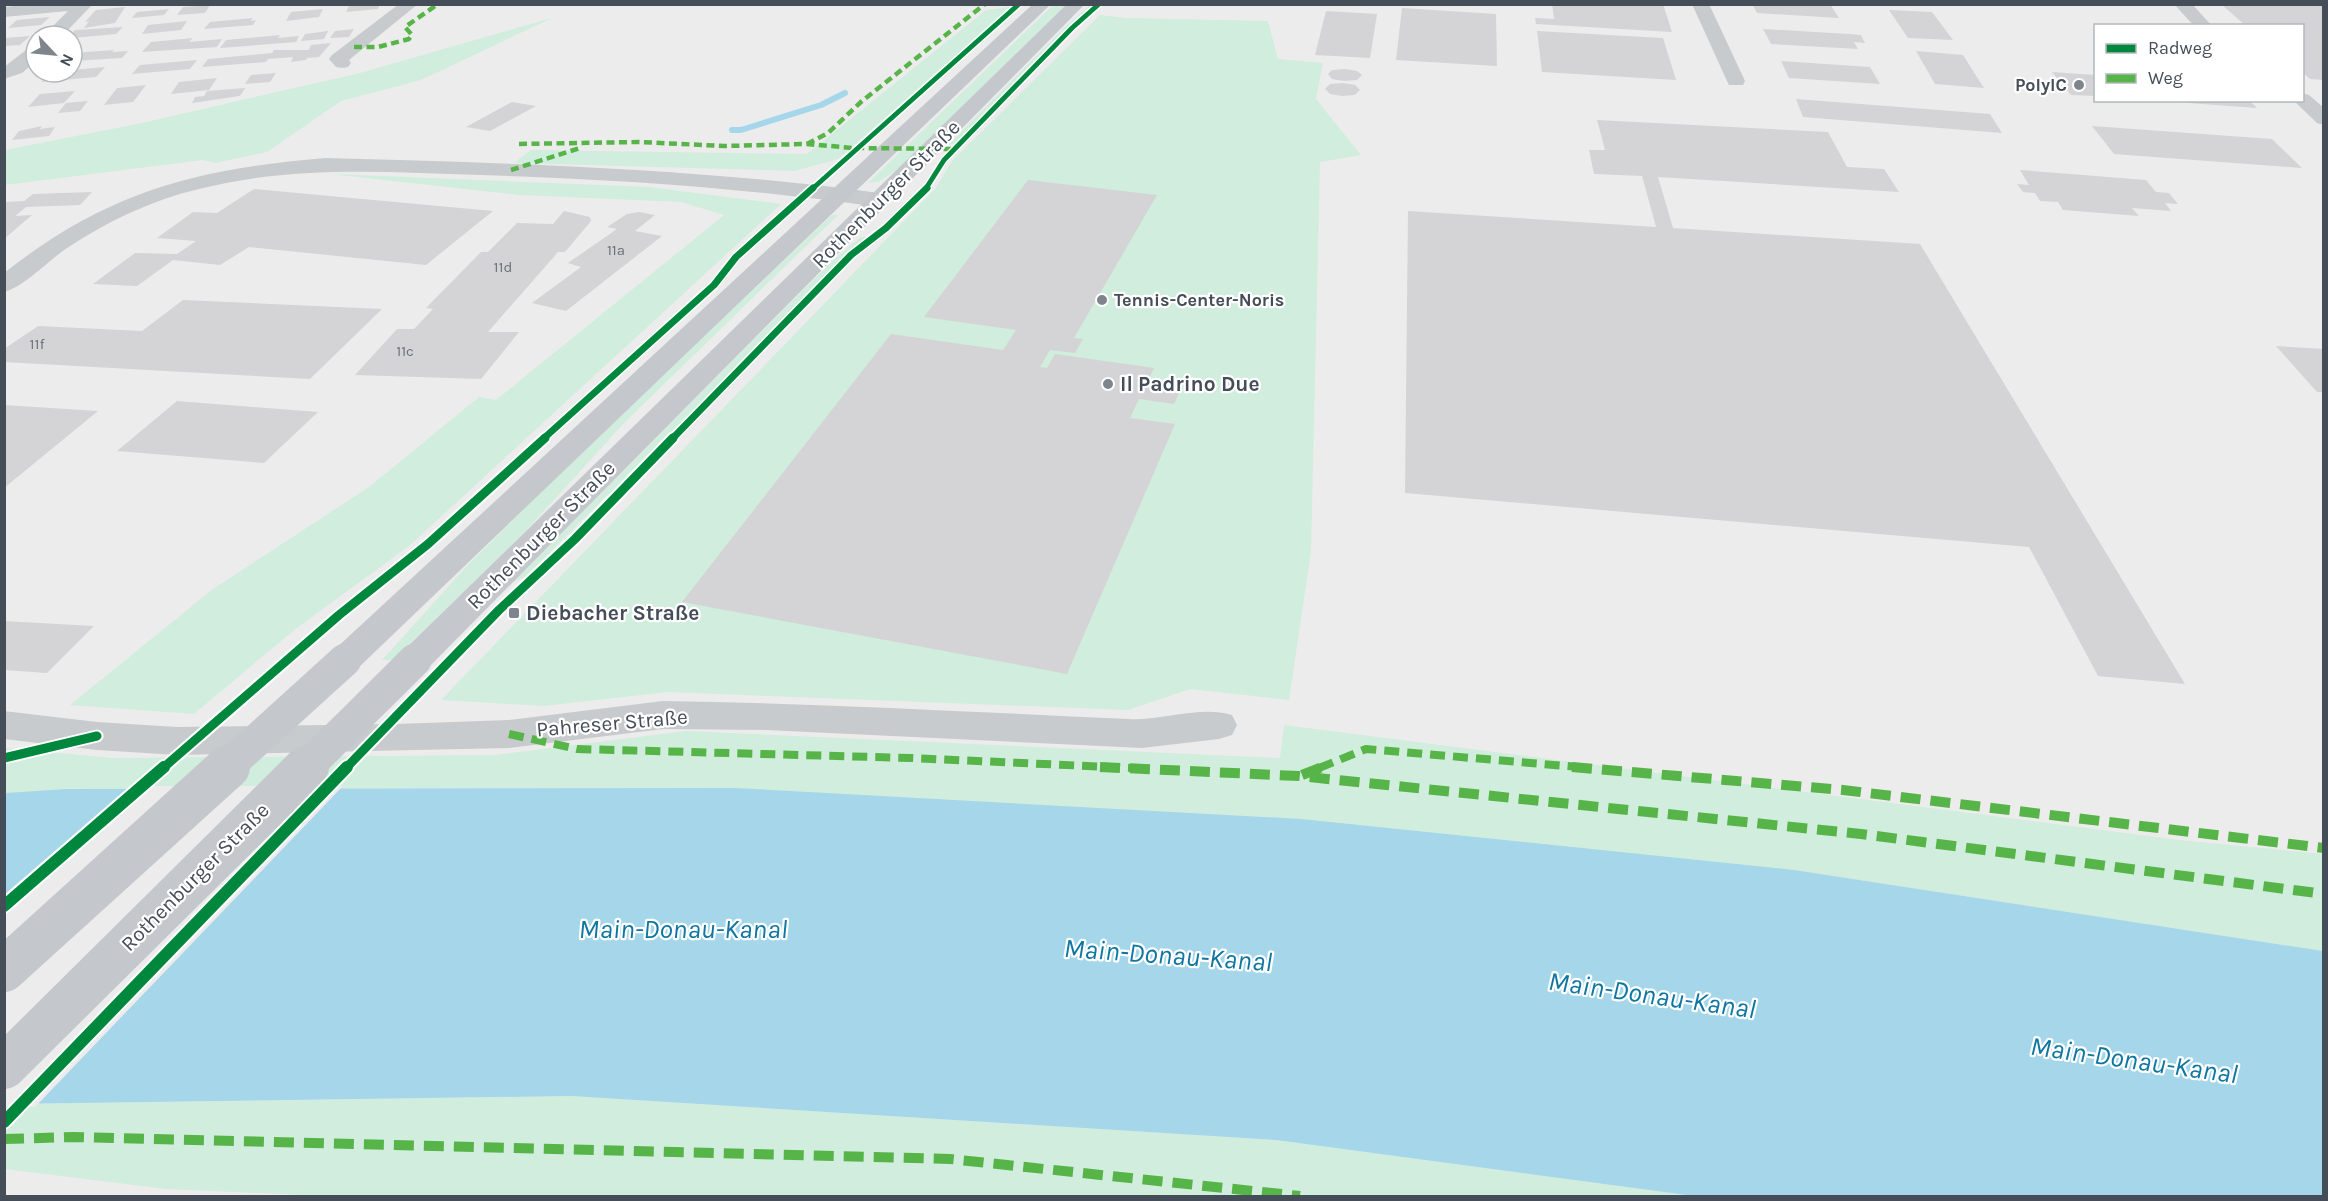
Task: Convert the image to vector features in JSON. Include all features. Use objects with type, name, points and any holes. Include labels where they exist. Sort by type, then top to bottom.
[{"type":"main road","name":"Rothenburger Straße","points":[[4,970],[345,660],[1043,4]]},
{"type":"main road","name":"Rothenburger Straße","points":[[4,1067],[1077,4]]},
{"type":"street","points":[[342,63],[338,59],[410,4]]},
{"type":"street","points":[[1700,4],[1736,81]]},
{"type":"street","points":[[2182,4],[2202,24]]},
{"type":"street","points":[[4,12],[85,5]]},
{"type":"street","points":[[65,24],[85,5]]},
{"type":"street","points":[[4,74],[16,69],[24,62]]},
{"type":"street","points":[[2304,97],[2324,97]]},
{"type":"street","points":[[2304,99],[2324,119]]},
{"type":"street","points":[[4,285],[78,230],[122,208],[172,188],[225,175],[271,168],[326,164],[645,176],[758,184],[879,200]]},
{"type":"street","name":"Pahreser Straße","points":[[4,725],[97,736],[177,741],[509,734],[663,715],[766,716],[1142,734],[1219,725]]},
{"type":"green space","points":[[1053,5],[1066,5],[897,170],[878,182],[868,183]]},
{"type":"green space","points":[[1090,5],[1096,5],[954,144],[949,144],[1065,27]]},
{"type":"green space","points":[[1011,7],[838,159],[795,171],[514,163],[531,150],[807,154],[986,10]]},
{"type":"green space","name":"Tennis-Center-Noris","points":[[1100,15],[1126,18],[1268,21],[1278,59],[1323,63],[1316,99],[1361,155],[1320,162],[1311,551],[1289,700],[1190,689],[1128,710],[668,692],[544,706],[441,700],[935,189],[952,161]]},
{"type":"green space","points":[[552,18],[421,80],[341,101],[267,152],[215,163],[203,160],[5,185],[5,150],[142,123],[360,73]]},
{"type":"green space","points":[[330,174],[649,187],[781,204],[409,546],[294,630],[194,714],[70,705],[213,589],[369,487],[479,397],[496,400],[724,215],[681,202],[520,195]]},
{"type":"green space","points":[[832,215],[838,215],[625,422],[522,535],[393,660],[382,660],[465,568],[550,483]]},
{"type":"green space","points":[[861,237],[867,238],[525,577],[513,582],[834,259]]},
{"type":"green space","points":[[1284,725],[2179,840],[2323,854],[2323,951],[1794,870],[735,788],[66,789],[5,793],[5,748],[112,758],[495,755],[686,731],[1280,758]]},
{"type":"green space","points":[[571,1096],[1276,1140],[1694,1196],[327,1196],[166,1189],[5,1169],[5,1104]]},
{"type":"water","name":"Main-Donau-Kanal","points":[[735,788],[1301,819],[1794,870],[2323,951],[2323,1196],[1694,1196],[1276,1140],[571,1096],[5,1104],[5,793],[66,789]]},
{"type":"pier","points":[[130,786],[343,786],[35,1107],[4,1107],[5,894]]},
{"type":"building","points":[[380,4],[378,9],[346,12],[349,6]]},
{"type":"building","points":[[1552,4],[1663,4],[1672,32],[1536,24],[1535,18],[1554,19]]},
{"type":"building","points":[[1752,4],[1830,4],[1839,18],[1757,13]]},
{"type":"building","points":[[2221,4],[2324,4],[2324,80],[2310,79],[2304,74],[2304,24],[2244,24]]},
{"type":"building","points":[[210,5],[205,13],[177,15],[183,7]]},
{"type":"building","points":[[125,7],[115,23],[84,28],[89,21],[85,22],[96,10]]},
{"type":"building","points":[[1402,8],[1496,14],[1497,66],[1396,60]]},
{"type":"building","points":[[169,9],[164,15],[132,18],[137,12]]},
{"type":"building","points":[[323,9],[319,17],[286,21],[291,12]]},
{"type":"building","points":[[1889,10],[1932,12],[1953,40],[1908,38]]},
{"type":"building","points":[[1326,11],[1377,14],[1370,58],[1315,55]]},
{"type":"building","points":[[50,17],[42,24],[24,24],[24,27],[8,28],[17,20]]},
{"type":"building","points":[[253,18],[251,21],[256,20],[253,25],[204,29],[210,22]]},
{"type":"building","points":[[187,21],[181,30],[142,34],[148,25]]},
{"type":"building","points":[[123,27],[116,34],[84,37],[84,29]]},
{"type":"building","points":[[354,29],[349,37],[330,38],[335,31]]},
{"type":"building","points":[[1763,29],[1861,35],[1865,43],[1854,42],[1858,49],[1771,44]]},
{"type":"building","points":[[328,31],[324,39],[301,41],[305,34]]},
{"type":"building","points":[[1537,31],[1663,38],[1676,80],[1542,72]]},
{"type":"building","points":[[280,35],[278,38],[299,36],[296,42],[220,48],[226,40]]},
{"type":"building","points":[[24,36],[24,41],[20,45],[4,46],[4,38]]},
{"type":"building","points":[[193,38],[189,42],[222,39],[217,47],[142,52],[151,42]]},
{"type":"building","points":[[331,43],[319,57],[306,60],[291,62],[293,57],[268,59],[266,62],[202,67],[208,59],[272,53],[274,50],[309,50],[311,45]]},
{"type":"building","points":[[128,51],[122,58],[84,60],[84,52]]},
{"type":"building","points":[[1916,51],[1963,55],[1984,88],[1935,84]]},
{"type":"building","points":[[197,60],[190,69],[132,74],[140,65]]},
{"type":"building","points":[[1781,61],[1870,67],[1880,84],[1789,78]]},
{"type":"building","points":[[105,67],[96,77],[84,78],[84,69]]},
{"type":"building","points":[[1332,70],[1357,71],[1362,75],[1357,80],[1344,81],[1332,79],[1328,74]]},
{"type":"building","name":"PolyIC","points":[[2052,72],[2094,75],[2094,96],[2071,95]]},
{"type":"building","points":[[276,73],[270,82],[245,84],[251,75]]},
{"type":"building","points":[[217,78],[209,90],[171,94],[179,82]]},
{"type":"building","points":[[1330,84],[1355,85],[1360,90],[1355,95],[1342,96],[1330,94],[1325,89]]},
{"type":"building","points":[[146,85],[133,102],[104,105],[117,88]]},
{"type":"building","points":[[245,88],[240,96],[192,103],[195,97],[204,96],[207,91]]},
{"type":"building","points":[[75,91],[64,103],[28,107],[40,94]]},
{"type":"building","points":[[1796,99],[1990,114],[2002,133],[1803,117]]},
{"type":"building","points":[[88,101],[80,111],[58,113],[66,103]]},
{"type":"building","points":[[512,102],[536,106],[490,131],[466,127]]},
{"type":"building","points":[[2175,102],[2251,102],[2257,108]]},
{"type":"building","points":[[1597,120],[1828,132],[1847,167],[1884,169],[1899,192],[1658,177],[1673,228],[1920,244],[2185,684],[2098,676],[2029,547],[1405,493],[1408,211],[1656,227],[1642,176],[1594,174],[1589,150],[1605,150]]},
{"type":"building","points":[[42,126],[40,129],[55,127],[49,136],[12,140],[19,131]]},
{"type":"building","points":[[2092,126],[2272,139],[2302,168],[2114,154]]},
{"type":"building","points":[[2020,170],[2146,180],[2156,192],[2169,193],[2178,204],[2165,203],[2171,211],[2132,208],[2139,216],[2063,210],[2058,202],[2040,201],[2035,193],[2023,192],[2017,184],[2029,185]]},
{"type":"building","points":[[1028,180],[1157,195],[1074,338],[1083,339],[1075,353],[1050,350],[1040,367],[1047,368],[1055,354],[1154,368],[1145,386],[1180,391],[1174,404],[1139,399],[1130,418],[1175,424],[1067,674],[682,602],[891,334],[1003,350],[1016,330],[924,317]]},
{"type":"building","points":[[254,189],[493,211],[426,265],[249,247],[220,265],[173,260],[137,286],[93,284],[135,253],[177,254],[196,241],[157,238],[193,212],[217,213]]},
{"type":"building","points":[[92,192],[80,205],[26,207],[15,216],[32,215],[4,239],[4,202],[24,201],[33,194]]},
{"type":"building","points":[[564,211],[590,217],[591,221],[565,252],[558,252],[488,332],[519,332],[481,379],[355,375],[397,329],[414,329],[433,309],[426,308],[481,252],[488,252],[517,223],[553,224]]},
{"type":"building","points":[[639,212],[655,215],[635,231],[662,236],[566,311],[532,303],[581,267],[568,263],[617,229],[607,227],[627,214]]},
{"type":"building","points":[[183,300],[382,309],[310,379],[4,362],[4,349],[38,326],[142,331]]},
{"type":"building","points":[[2276,346],[2324,349],[2324,392],[2317,392]]},
{"type":"building","points":[[177,401],[318,412],[264,463],[117,451]]},
{"type":"building","points":[[4,405],[98,411],[4,488]]},
{"type":"building","points":[[4,621],[94,626],[47,673],[4,670]]},
{"type":"waterway","points":[[732,130],[741,130],[821,105],[845,93]]},
{"type":"marked path","points":[[354,47],[378,47],[409,39],[412,35],[405,27],[438,4]]},
{"type":"marked path","points":[[807,144],[828,133],[862,101],[985,4]]},
{"type":"marked path","points":[[519,144],[639,142],[724,146],[807,144],[853,148],[956,149]]},
{"type":"marked path","points":[[511,170],[580,148]]},
{"type":"marked path","points":[[509,734],[577,749],[911,758],[1299,776],[1861,834],[2324,894]]},
{"type":"marked path","points":[[1302,775],[1366,749],[1843,790],[2324,848]]},
{"type":"marked path","points":[[4,1139],[73,1137],[950,1159],[1300,1196]]},
{"type":"cycle path","points":[[4,906],[339,615],[428,544],[714,285],[736,257],[1019,4]]},
{"type":"cycle path","points":[[4,1122],[499,610],[575,539],[851,255],[886,228],[927,188],[944,160],[1072,28],[1099,4]]},
{"type":"cycle path","points":[[4,758],[97,736]]},
{"type":"place","name":"PolyIC","points":[[2079,85]]},
{"type":"place","name":"Tennis-Center-Noris","points":[[1102,300]]},
{"type":"place","name":"Il Padrino Due","points":[[1108,384]]},
{"type":"place","name":"Diebacher Straße","points":[[514,613]]}]
